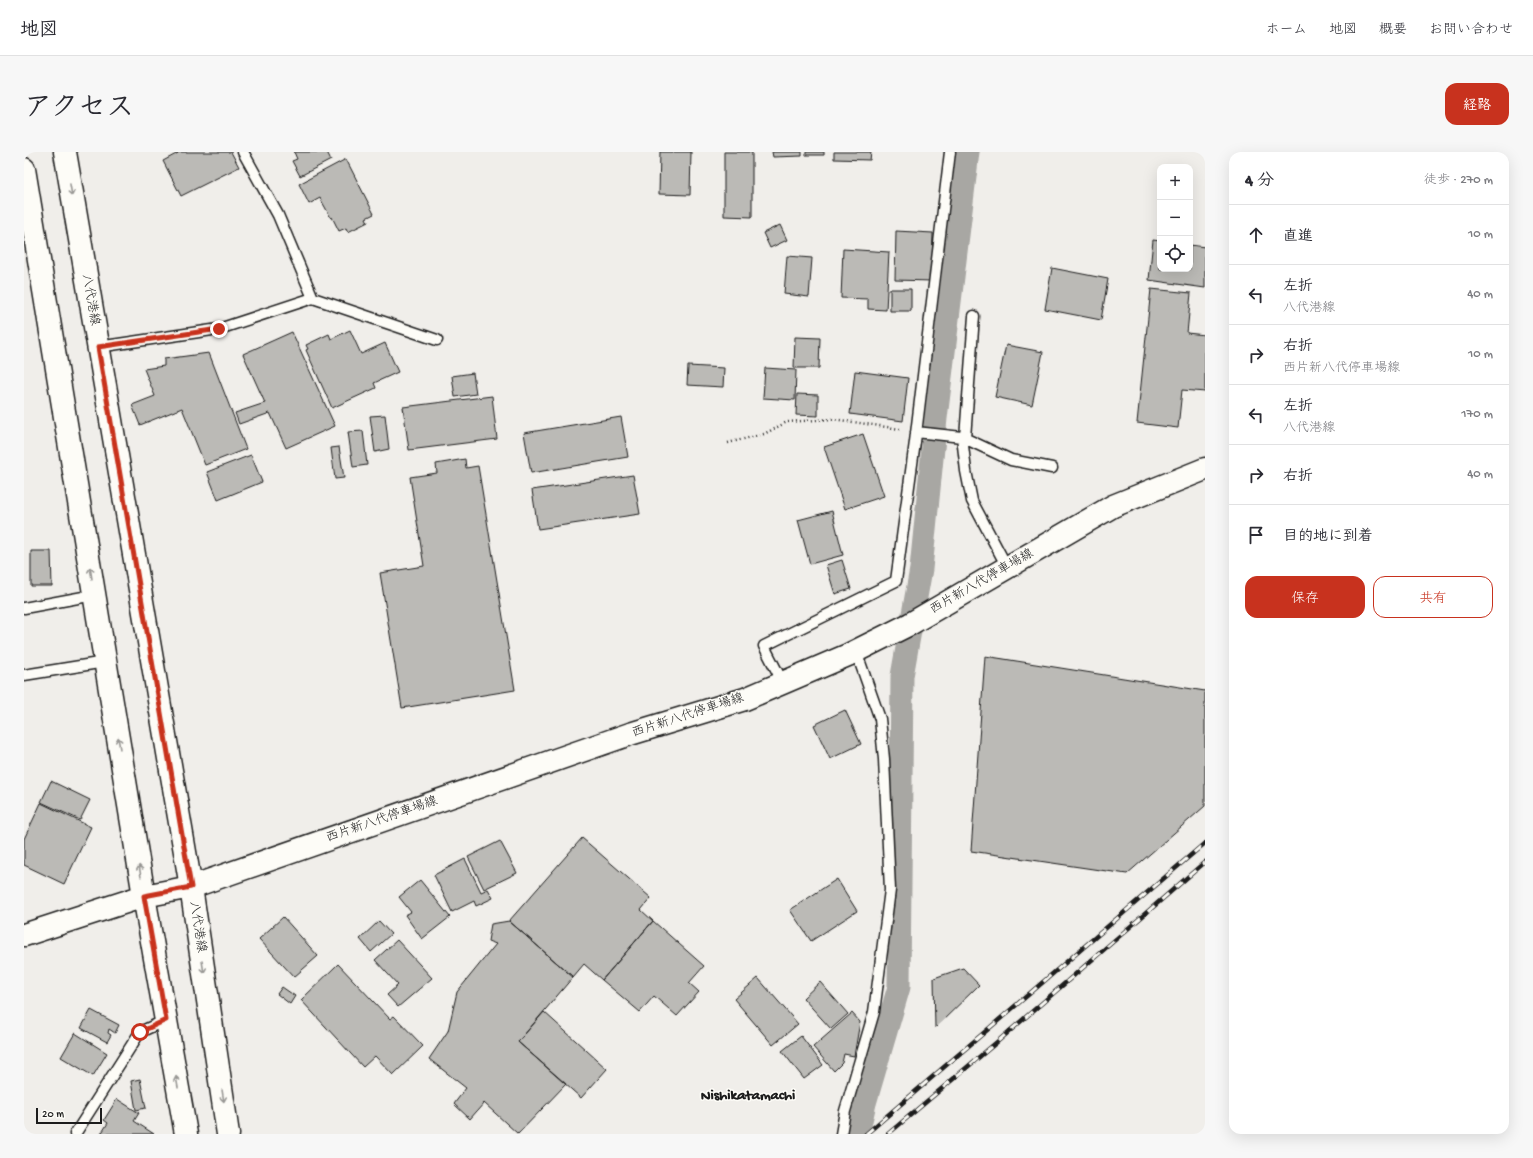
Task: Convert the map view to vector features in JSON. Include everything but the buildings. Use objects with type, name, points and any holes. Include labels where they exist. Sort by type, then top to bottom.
[{"type":"main road","name":"八代港線","points":[[64,152],[191,887],[228,1134]]},
{"type":"main road","points":[[24,169],[144,896],[186,1134]]},
{"type":"main road","name":"西片新八代停車場線","points":[[24,935],[144,896],[191,887],[619,738],[745,699],[856,651],[910,624],[1113,506],[1205,469]]},
{"type":"lane","points":[[243,152],[278,216],[313,298]]},
{"type":"lane","points":[[783,683],[764,646],[896,581],[917,432],[950,152]]},
{"type":"lane","points":[[98,347],[219,329],[313,298],[437,340]]},
{"type":"lane","points":[[974,316],[962,437],[966,471],[972,502],[1007,567]]},
{"type":"lane","points":[[917,432],[962,437],[1010,460],[1052,468]]},
{"type":"lane","points":[[24,608],[94,595]]},
{"type":"lane","points":[[841,1134],[845,1111],[874,1012],[890,890],[884,759],[880,719],[856,651]]},
{"type":"lane","points":[[24,675],[105,662]]},
{"type":"lane","points":[[75,1134],[140,1032],[166,1020]]},
{"type":"path","points":[[728,443],[764,434],[787,422],[833,419],[917,432]]},
{"type":"waterway","points":[[858,1134],[865,1103],[899,987],[902,676],[921,569],[936,418],[968,152]]},
{"type":"railway","points":[[866,1134],[1205,843]]},
{"type":"railway","points":[[888,1134],[1205,862]]},
{"type":"district","name":"Nishikatamachi","points":[[748,1096]]},
{"type":"route","points":[[140,1032],[166,1020],[144,896],[191,887],[98,347],[219,329]]}]
